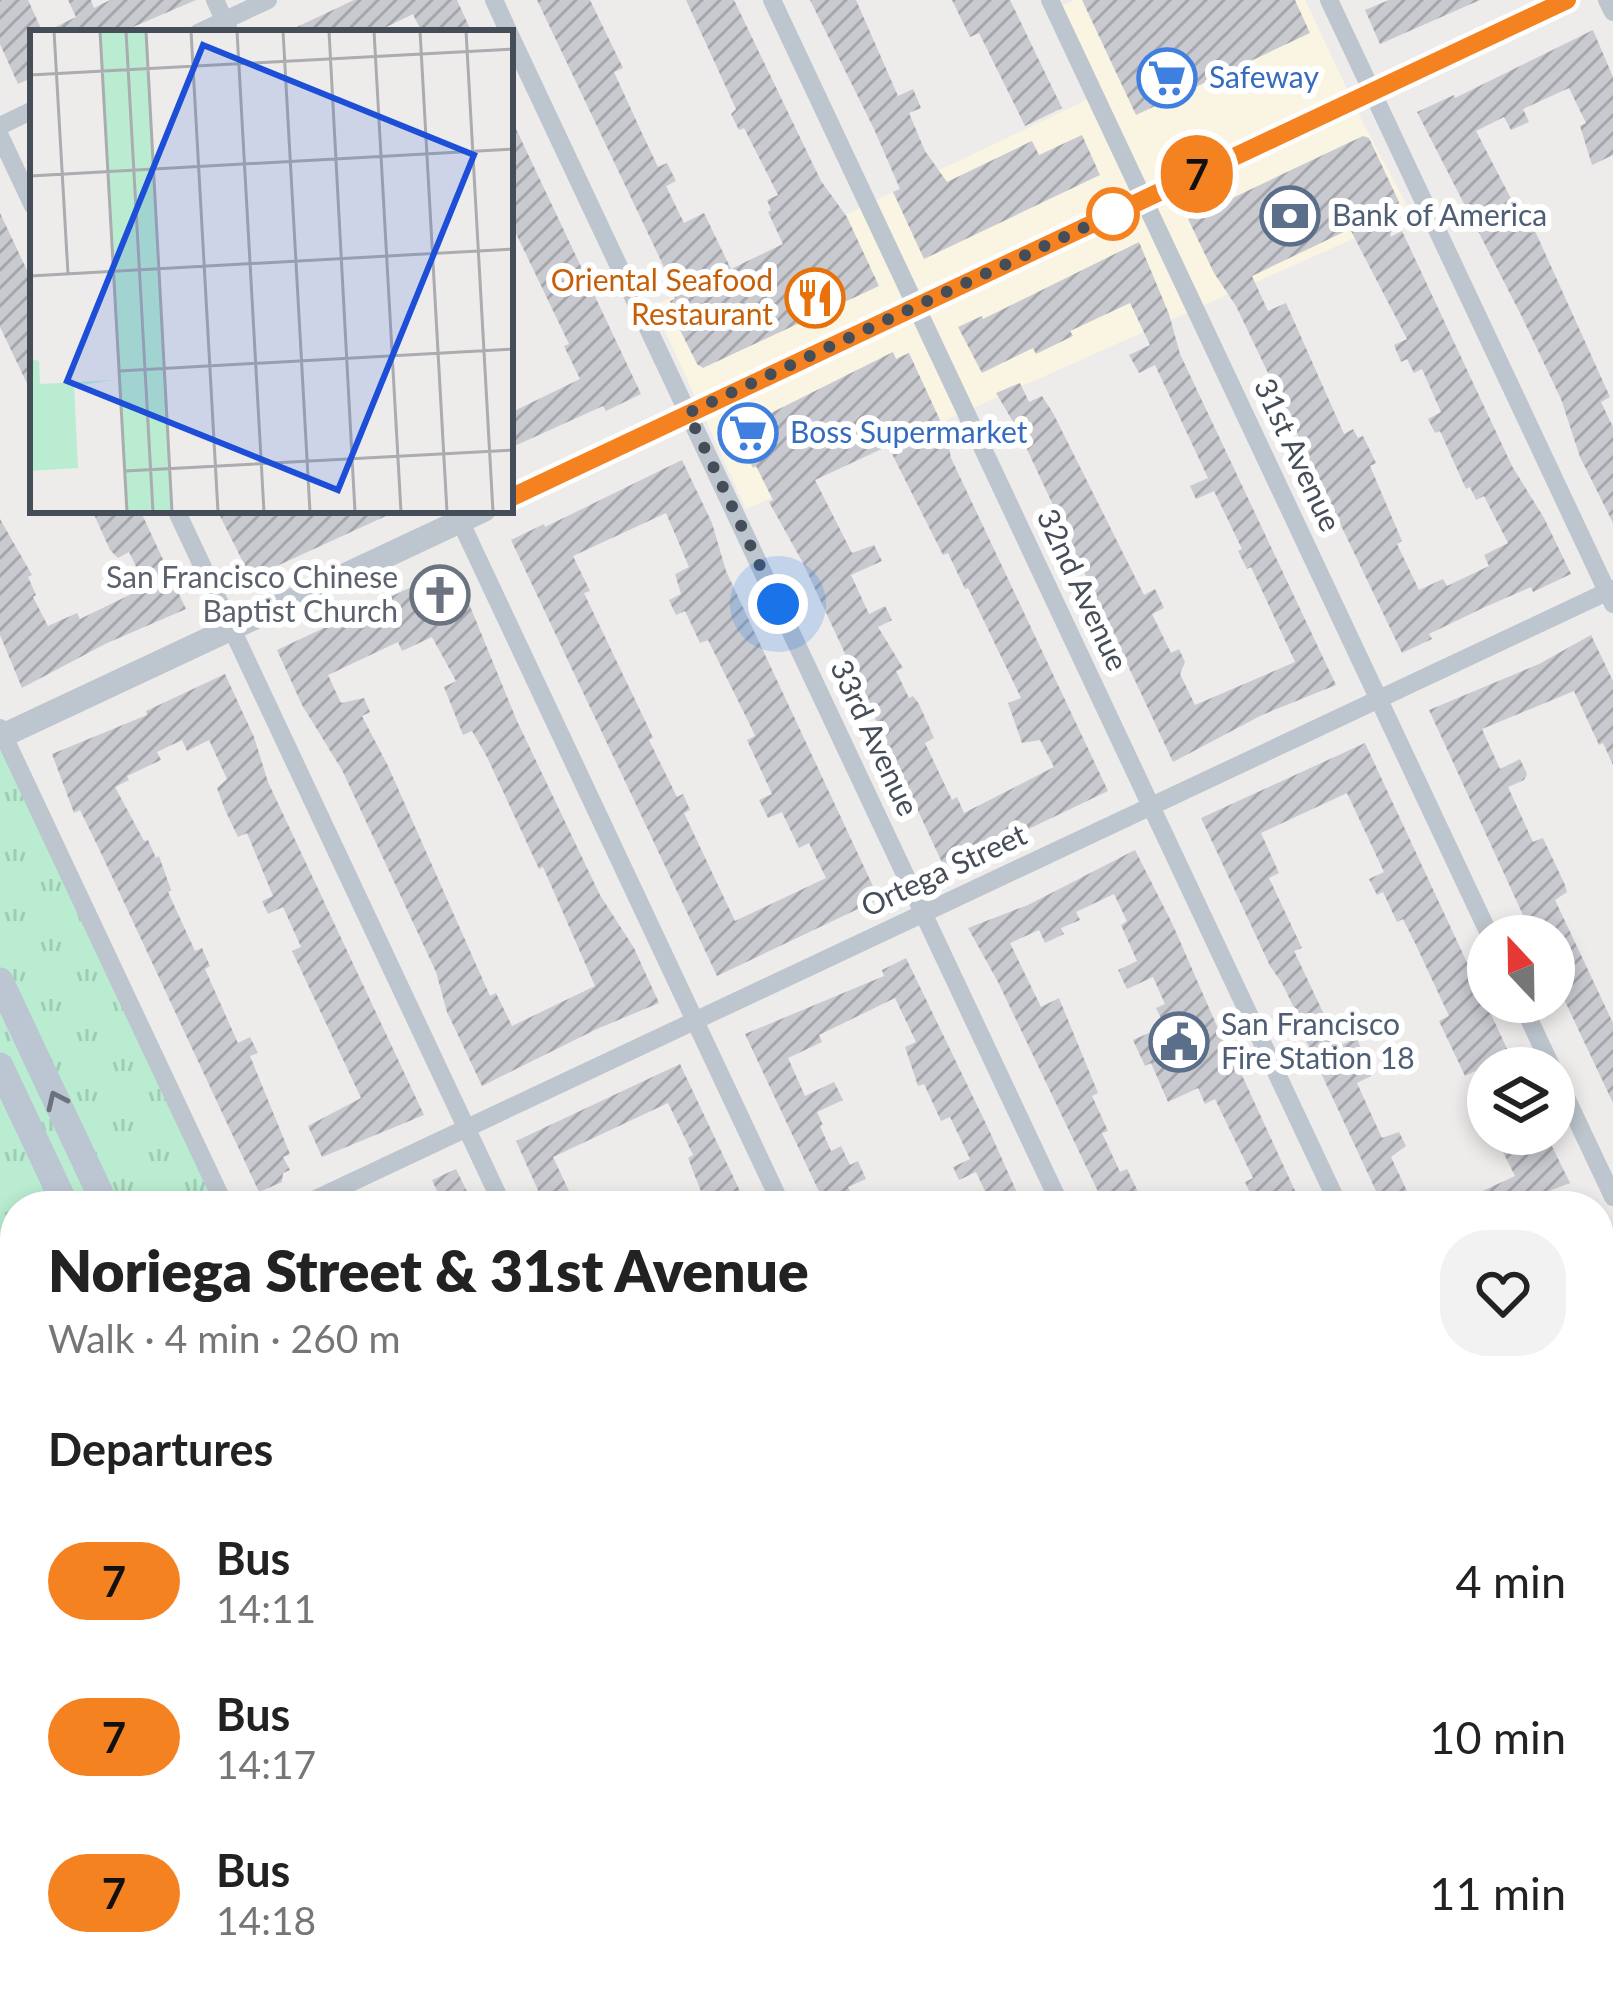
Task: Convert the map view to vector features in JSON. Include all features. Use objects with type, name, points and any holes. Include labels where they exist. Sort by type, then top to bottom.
[{"type":"main road","points":[[0,981],[99,1191]]},
{"type":"main road","points":[[0,1066],[59,1191]]},
{"type":"street","points":[[215,0],[227,27],[268,0]]},
{"type":"street","name":"33rd Avenue","points":[[494,0],[508,30]]},
{"type":"street","name":"32nd Avenue","points":[[772,0],[1332,1191]]},
{"type":"street","name":"31st Avenue","points":[[1050,0],[1480,915]]},
{"type":"street","points":[[1329,0],[1611,595]]},
{"type":"street","points":[[513,497],[1568,0]]},
{"type":"street","points":[[1607,0],[1613,12]]},
{"type":"street","name":"33rd Avenue","points":[[513,40],[1054,1191]]},
{"type":"street","points":[[0,126],[30,111]]},
{"type":"street","points":[[0,136],[30,200]]},
{"type":"street","points":[[177,513],[496,1191]]},
{"type":"street","points":[[218,1191],[1,733],[231,628],[457,516],[775,1191]]},
{"type":"street","name":"Ortega Street","points":[[334,1191],[1379,699],[1611,595]]},
{"type":"street","points":[[1575,1117],[1610,1191]]},
{"type":"shaded area","points":[[1075,0],[1305,0],[1411,213],[746,509],[654,306],[1095,96],[1054,9]]},
{"type":"green space","points":[[0,728],[218,1191],[0,1191]]},
{"type":"building","points":[[0,0],[28,0],[42,30],[30,30],[30,78],[18,84],[0,44]]},
{"type":"building","points":[[68,0],[91,0],[94,8],[110,0],[196,0],[126,30],[49,30],[76,17]]},
{"type":"building","points":[[354,0],[457,0],[471,30],[421,30],[413,14],[380,30],[290,30]]},
{"type":"building","points":[[537,0],[590,0],[623,68],[614,72],[658,167],[667,163],[676,181],[666,186],[684,223],[704,213],[731,269],[783,244],[768,212],[767,200],[778,195],[744,128],[739,130],[731,114],[736,109],[686,0],[734,0],[821,181],[847,217],[879,286],[703,368],[697,364],[675,320],[670,301],[675,299],[663,265]]},
{"type":"building","points":[[810,0],[856,0],[898,96],[913,89],[921,108],[909,113],[925,151],[947,182],[1032,141],[1039,155],[1082,135],[1100,175],[924,259],[893,192],[900,189],[874,129]]},
{"type":"building","points":[[952,0],[1010,0],[1062,108],[1025,126],[979,33],[970,37]]},
{"type":"building","name":"Safeway","points":[[1082,0],[1295,0],[1310,33],[1136,115]]},
{"type":"building","points":[[1389,0],[1480,0],[1380,44],[1365,10]]},
{"type":"building","points":[[1593,30],[1613,77],[1613,155],[1592,165],[1580,126],[1586,123],[1569,88],[1523,109],[1529,122],[1511,130],[1504,117],[1476,131],[1520,216],[1531,233],[1535,231],[1610,397],[1601,402],[1613,427],[1613,523],[1522,317],[1417,112]]},
{"type":"building","points":[[513,122],[641,394],[513,447],[513,412],[580,379],[564,346],[569,344],[513,227]]},
{"type":"building","points":[[1363,136],[1369,138],[1399,202],[1390,237],[1402,231],[1512,466],[1571,574],[1485,607],[1402,653],[1236,306],[1188,219]],"holes":[[[1350,229],[1407,339],[1394,345],[1401,362],[1407,359],[1414,373],[1422,369],[1441,412],[1428,419],[1435,433],[1440,431],[1466,489],[1470,487],[1476,500],[1484,496],[1508,543],[1484,555],[1489,566],[1447,586],[1443,579],[1419,590],[1397,544],[1402,541],[1370,466],[1376,463],[1363,436],[1358,438],[1353,429],[1344,434],[1286,303],[1268,311],[1252,276]]]},
{"type":"building","points":[[0,213],[30,277],[30,390],[0,327]]},
{"type":"building","points":[[1139,242],[1180,354],[1336,685],[1262,715],[1173,762],[1018,430],[996,393],[1020,383],[1029,402],[1042,396],[1053,413],[1144,595],[1155,589],[1164,608],[1152,614],[1171,653],[1179,649],[1185,662],[1180,674],[1195,705],[1295,662],[1251,567],[1247,569],[1238,551],[1242,549],[1214,491],[1196,499],[1190,486],[1208,478],[1155,365],[1139,373],[1129,355],[1150,345],[1130,303],[1070,331],[1073,336],[1036,354],[1033,348],[982,373],[958,327]]},
{"type":"building","points":[[893,352],[896,359],[909,353],[946,433],[951,458],[1108,791],[945,869],[803,563],[769,502],[773,500],[735,431]],"holes":[[[888,446],[943,555],[948,553],[968,588],[1021,698],[1008,703],[1022,743],[1040,740],[1054,767],[964,813],[957,797],[952,800],[925,743],[934,738],[919,704],[913,696],[909,698],[896,671],[903,668],[878,627],[892,620],[885,606],[869,614],[851,575],[882,561],[874,545],[852,553],[815,480]]]},
{"type":"building","points":[[682,460],[712,523],[726,571],[879,899],[717,976],[511,540]],"holes":[[[666,513],[689,567],[675,574],[681,594],[669,600],[676,615],[685,611],[700,643],[708,640],[755,736],[747,740],[772,794],[759,800],[768,818],[782,812],[799,848],[809,843],[826,878],[735,921],[684,813],[690,810],[683,794],[677,797],[649,740],[653,738],[584,593],[590,591],[573,556]]]},
{"type":"building","points":[[93,513],[141,513],[186,609],[105,644],[22,688],[0,635],[0,519],[32,575],[28,577],[33,597],[48,626],[77,613],[80,619],[146,587],[129,552],[118,558]]},
{"type":"building","points":[[218,513],[392,513],[251,578]]},
{"type":"building","points":[[454,567],[517,721],[600,895],[634,948],[659,1003],[482,1086],[447,1012],[436,972],[342,770],[302,705],[277,650]],"holes":[[[432,637],[456,681],[444,687],[463,735],[472,731],[487,757],[539,869],[543,867],[595,986],[512,1026],[496,993],[490,996],[362,716],[370,712],[364,698],[341,703],[328,675],[398,642],[402,651]]]},
{"type":"building","points":[[1591,635],[1613,681],[1613,765],[1574,691],[1482,729],[1500,769],[1520,759],[1527,774],[1508,787],[1533,842],[1543,838],[1565,885],[1567,892],[1555,900],[1562,915],[1523,915],[1429,710],[1539,664]]},
{"type":"building","points":[[225,674],[254,737],[268,782],[424,1115],[322,1157],[308,1126],[361,1098],[292,951],[301,947],[283,907],[268,914],[262,901],[273,896],[247,833],[238,837],[225,810],[217,788],[227,779],[209,740],[187,751],[182,740],[157,752],[161,760],[115,787],[144,841],[159,856],[168,892],[195,951],[202,948],[210,966],[205,969],[238,1043],[250,1037],[258,1053],[250,1056],[290,1154],[283,1157],[290,1170],[283,1173],[282,1182],[261,1191],[80,810],[74,813],[52,754],[147,715],[146,711]]},
{"type":"building","points":[[1365,743],[1467,963],[1467,1023],[1495,1023],[1506,1047],[1467,1047],[1465,1076],[1439,1021],[1449,1016],[1415,943],[1403,919],[1397,922],[1383,892],[1377,895],[1369,879],[1384,872],[1347,793],[1261,833],[1279,873],[1269,878],[1302,948],[1294,951],[1339,1046],[1357,1038],[1371,1076],[1357,1083],[1382,1138],[1399,1132],[1406,1146],[1391,1157],[1407,1191],[1376,1191],[1296,1012],[1201,818]]},
{"type":"building","points":[[1135,850],[1295,1191],[1249,1191],[1245,1182],[1253,1178],[1215,1099],[1205,1104],[1198,1088],[1168,1102],[1151,1063],[1145,1066],[1133,1040],[1165,1026],[1156,1008],[1165,1004],[1153,977],[1127,989],[1118,970],[1137,961],[1114,894],[1076,912],[1080,920],[1061,928],[1064,934],[1045,943],[1039,930],[1010,943],[1041,1007],[1059,998],[1098,1093],[1092,1096],[1108,1131],[1102,1133],[1120,1172],[1127,1169],[1138,1191],[1098,1191],[968,928],[1028,905]]},
{"type":"building","points":[[1575,942],[1613,1023],[1613,1103],[1575,1022]]},
{"type":"building","points":[[906,958],[1016,1191],[985,1191],[976,1172],[959,1180],[953,1167],[970,1159],[950,1117],[941,1121],[924,1084],[918,1086],[905,1047],[916,1042],[895,998],[819,1035],[822,1042],[788,1058],[805,1096],[834,1082],[843,1100],[817,1112],[820,1126],[831,1151],[841,1146],[850,1165],[858,1161],[866,1179],[848,1187],[850,1191],[819,1191],[745,1034],[884,976],[882,970]]},
{"type":"building","points":[[680,1064],[740,1191],[701,1191],[688,1158],[693,1155],[668,1103],[553,1157],[569,1191],[538,1191],[516,1141]]},
{"type":"building","points":[[1504,1155],[1556,1155],[1570,1183],[1549,1191],[1482,1191],[1515,1176]]},
{"type":"building","points":[[456,1169],[467,1191],[437,1191],[432,1180]]},
{"type":"bus line","name":"7","points":[[513,497],[1567,0]]},
{"type":"place","name":"Safeway","points":[[1167,78]]},
{"type":"place","name":"Bank of America","points":[[1290,216]]},
{"type":"place","name":"Oriental Seafood Restaurant","points":[[815,298]]},
{"type":"place","name":"Boss Supermarket","points":[[748,433]]},
{"type":"place","name":"San Francisco Chinese Baptist Church","points":[[440,595]]},
{"type":"place","name":"San Francisco Fire Station 18","points":[[1179,1042]]},
{"type":"route","points":[[778,604],[688,413],[1113,214]]}]
